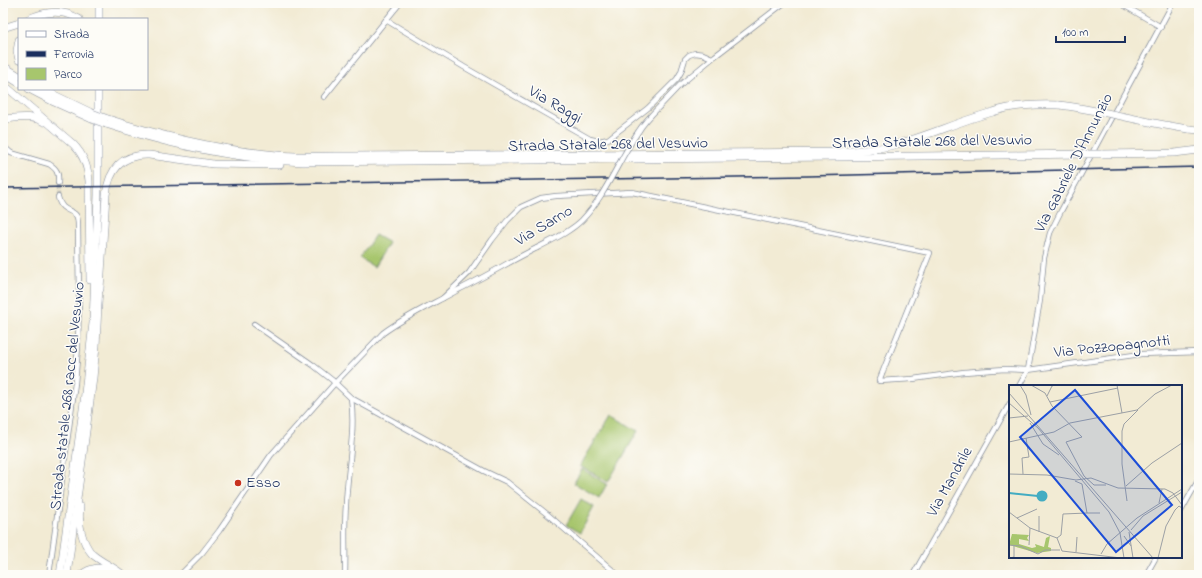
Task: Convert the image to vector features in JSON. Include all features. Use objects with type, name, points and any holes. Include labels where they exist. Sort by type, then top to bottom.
[{"type":"highway","points":[[99,3],[99,18]]},
{"type":"highway","points":[[31,18],[50,12],[71,15],[77,18]]},
{"type":"highway","points":[[36,18],[41,14]]},
{"type":"highway","points":[[3,28],[18,23]]},
{"type":"highway","points":[[3,66],[18,75]]},
{"type":"highway","points":[[3,73],[18,82]]},
{"type":"highway","points":[[3,84],[78,149],[85,161],[89,174],[91,288],[89,356]]},
{"type":"highway","name":"Strada Statale 268 del Vesuvio","points":[[31,90],[52,101],[106,121],[135,134],[175,144],[279,161],[353,162],[1101,154],[1163,153],[1199,150]]},
{"type":"highway","name":"Strada Statale 268 del Vesuvio","points":[[44,90],[92,116]]},
{"type":"highway","points":[[52,90],[92,116]]},
{"type":"highway","name":"Strada statale 268 racc del Vesuvio","points":[[60,575],[84,402],[93,315],[98,195],[98,90]]},
{"type":"highway","name":"Strada Statale 268 del Vesuvio","points":[[106,121],[176,138],[243,151],[279,155],[360,156],[836,152],[863,150],[893,145],[976,117],[1008,108],[1040,104],[1095,110],[1167,126],[1199,130]]},
{"type":"highway","points":[[3,119],[26,117],[35,118],[56,130]]},
{"type":"highway","points":[[99,299],[108,181],[114,169],[125,159],[140,154],[226,165],[322,166],[353,162]]},
{"type":"highway","name":"Strada statale 268 racc del Vesuvio","points":[[67,575],[93,378],[99,299],[100,219],[98,195]]},
{"type":"highway","points":[[83,454],[83,474],[79,512],[82,536],[92,553],[123,575]]},
{"type":"highway","points":[[81,575],[88,570],[96,568],[116,570]]},
{"type":"street","points":[[324,97],[400,3]]},
{"type":"street","name":"Via Sarno","points":[[180,575],[202,553],[220,531],[271,455],[335,383],[383,334],[422,308],[561,235],[581,221],[593,207],[645,122],[681,84],[712,58],[784,3]]},
{"type":"street","points":[[1120,3],[1161,27]]},
{"type":"street","name":"Via Gabriele D'Annunzio","points":[[1028,370],[1040,300],[1044,258],[1050,233],[1064,204],[1173,3]]},
{"type":"street","name":"Via Raggi","points":[[386,20],[464,68],[590,140],[599,141],[608,139],[648,108],[677,79],[685,59],[689,55],[699,53],[712,58]]},
{"type":"street","points":[[3,146],[11,152],[54,167],[58,172],[58,183]]},
{"type":"street","name":"Via Pozzopagnotti","points":[[443,298],[469,273],[492,240],[507,221],[521,207],[541,198],[632,192],[930,253],[879,381],[913,379],[964,372],[1005,369],[1028,370],[1141,354],[1199,352]]},
{"type":"street","points":[[49,575],[74,390],[78,347],[79,296],[77,216],[64,208],[60,204],[58,197]]},
{"type":"street","points":[[254,324],[313,365],[351,398],[484,471],[507,482],[618,575]]},
{"type":"street","points":[[1020,385],[1028,370]]},
{"type":"street","points":[[345,575],[346,505],[353,408],[351,398]]},
{"type":"street","name":"Via Mandrile","points":[[913,575],[1009,404]]},
{"type":"street","points":[[1182,509],[1199,479]]},
{"type":"street","points":[[1146,575],[1155,558]]},
{"type":"green space","points":[[375,235],[389,243],[374,267],[360,258]]},
{"type":"green space","points":[[611,415],[638,431],[608,482],[580,466]]},
{"type":"green space","points":[[582,469],[607,484],[599,498],[574,483]]},
{"type":"green space","points":[[581,499],[594,507],[580,533],[566,525]]},
{"type":"tunnel","points":[[58,183],[58,197]]},
{"type":"railway","points":[[3,188],[808,176],[1199,167]]},
{"type":"place","name":"Esso","points":[[238,483]]}]
